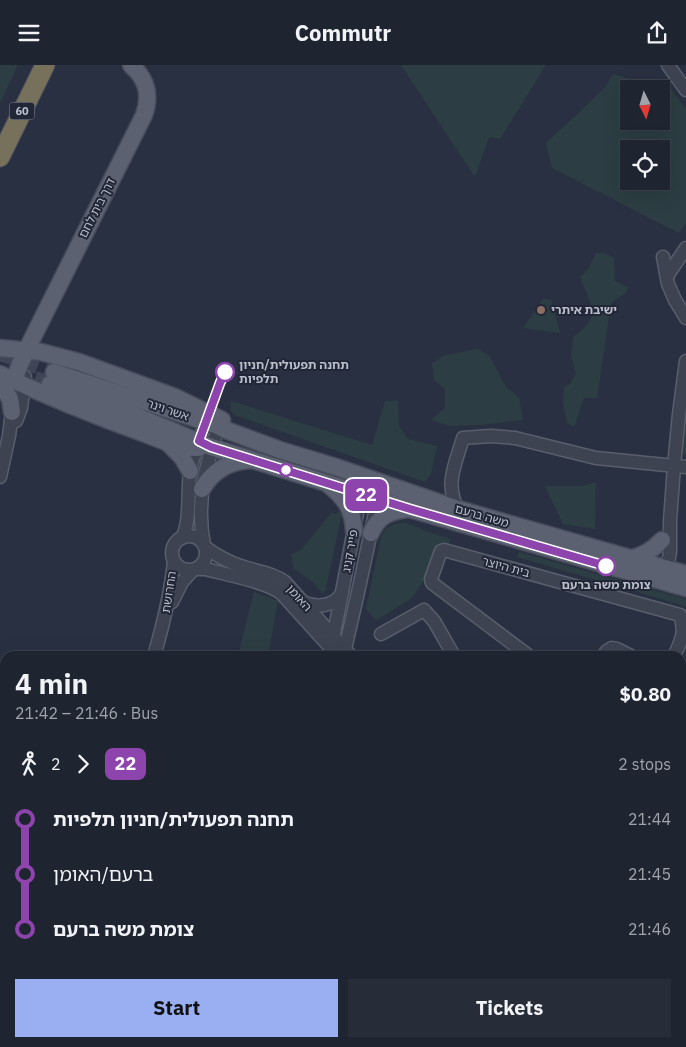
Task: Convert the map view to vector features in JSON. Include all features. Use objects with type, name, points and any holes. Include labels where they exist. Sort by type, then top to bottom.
[{"type":"highway","name":"60","points":[[0,134],[33,65]]},
{"type":"highway","name":"60","points":[[0,157],[46,65]]},
{"type":"main road","name":"דרך בית לחם","points":[[10,381],[18,370],[26,350],[144,115],[148,97],[146,87],[131,65]]},
{"type":"main road","points":[[0,348],[53,355],[89,365],[175,397],[213,420]]},
{"type":"main road","name":"אשר וינר","points":[[202,446],[52,378],[213,420]]},
{"type":"main road","points":[[12,412],[10,381],[164,441],[187,447],[202,446]]},
{"type":"main road","name":"משה ברעם","points":[[213,420],[242,429],[280,451],[336,467],[458,509],[630,559],[659,572],[686,588]]},
{"type":"main road","points":[[164,441],[182,457],[190,471]]},
{"type":"main road","name":"משה ברעם","points":[[202,446],[254,460],[410,509],[659,572],[686,574]]},
{"type":"main road","points":[[202,489],[207,480],[221,468],[237,462],[254,460]]},
{"type":"main road","points":[[324,482],[341,495],[346,502],[354,531]]},
{"type":"main road","points":[[370,533],[382,517],[397,511],[410,509]]},
{"type":"main road","points":[[630,559],[650,551],[662,540]]},
{"type":"street","points":[[668,65],[686,90]]},
{"type":"street","points":[[667,276],[686,248]]},
{"type":"street","points":[[663,257],[668,284],[686,318]]},
{"type":"street","points":[[659,572],[670,552],[670,521],[680,467],[679,414],[686,361]]},
{"type":"street","name":"דרך בית לחם","points":[[9,436],[21,408],[10,381]]},
{"type":"street","name":"דרך בית לחם","points":[[0,477],[12,412]]},
{"type":"street","points":[[182,538],[187,521],[190,471],[213,420]]},
{"type":"street","points":[[458,509],[451,494],[451,481],[463,438],[491,436],[515,438],[596,458],[680,467]]},
{"type":"street","points":[[202,446],[204,473],[201,525],[206,552],[204,562],[195,569],[187,571],[174,561],[172,555],[173,547],[178,540],[192,537],[201,541],[204,546]]},
{"type":"street","points":[[361,493],[373,480]]},
{"type":"street","name":"פייר קניג","points":[[342,651],[357,597],[378,499],[373,480]]},
{"type":"street","name":"פייר קניג","points":[[333,636],[361,493]]},
{"type":"street","points":[[659,572],[662,540],[670,521]]},
{"type":"street","name":"האומן","points":[[204,546],[213,553],[235,564],[280,578],[333,636],[340,651]]},
{"type":"street","name":"בית היוצר","points":[[522,651],[432,583],[441,551],[444,550],[680,615],[685,629],[676,651]]},
{"type":"street","name":"החרושת","points":[[155,651],[164,622],[174,561]]},
{"type":"street","name":"האומן","points":[[195,569],[206,569],[276,589],[339,651]]},
{"type":"street","name":"החרושת","points":[[164,622],[182,582],[195,569]]},
{"type":"street","points":[[303,602],[313,605],[324,605],[336,601],[342,593]]},
{"type":"street","points":[[381,634],[424,610],[434,621],[451,651]]},
{"type":"street","points":[[606,651],[612,648],[621,651]]},
{"type":"shaded area","points":[[0,65],[18,65],[0,103]]},
{"type":"shaded area","points":[[401,65],[546,65],[500,139],[489,137],[475,177]]},
{"type":"shaded area","points":[[613,74],[634,80],[620,80],[620,130],[670,130],[670,90],[672,91],[686,109],[686,223],[679,233],[552,168],[546,143],[602,91]]},
{"type":"shaded area","points":[[596,253],[604,253],[614,258],[615,281],[628,287],[626,293],[611,303],[597,398],[584,398],[574,427],[567,423],[563,402],[564,387],[570,384],[576,374],[571,355],[574,336],[583,329],[592,316],[591,303],[580,278],[588,269]]},
{"type":"shaded area","points":[[543,299],[551,300],[560,333],[523,328]]},
{"type":"shaded area","points":[[478,349],[490,356],[506,387],[519,397],[523,420],[482,425],[450,426],[431,420],[445,408],[445,389],[434,380],[432,363],[445,355]]},
{"type":"shaded area","points":[[231,401],[372,445],[385,401],[398,401],[399,425],[408,439],[437,446],[431,474],[425,482],[235,415],[231,411]]},
{"type":"shaded area","points":[[686,402],[686,456],[682,449]]},
{"type":"shaded area","points":[[596,482],[595,529],[563,524],[545,486],[583,486]]},
{"type":"shaded area","points":[[338,512],[342,513],[325,592],[322,593],[313,582],[294,569],[291,555],[302,549],[331,513],[336,514]]},
{"type":"shaded area","points":[[399,523],[406,523],[451,539],[429,580],[425,579],[412,598],[377,620],[366,608],[381,537],[388,527]]},
{"type":"shaded area","points":[[519,552],[678,597],[686,600],[686,607],[517,557]]},
{"type":"shaded area","points":[[254,592],[278,601],[269,651],[239,651]]},
{"type":"tunnel","points":[[0,353],[54,372]]},
{"type":"tunnel","points":[[12,371],[50,384]]},
{"type":"bus line","name":"22","points":[[225,372],[199,441],[211,447],[410,509],[606,566]]},
{"type":"place","name":"ישיבת איתרי","points":[[541,310]]},
{"type":"place","name":"תחנה תפעולית/חניון תלפיות","points":[[225,372]]},
{"type":"place","name":"צומת משה ברעם","points":[[606,566]]}]
